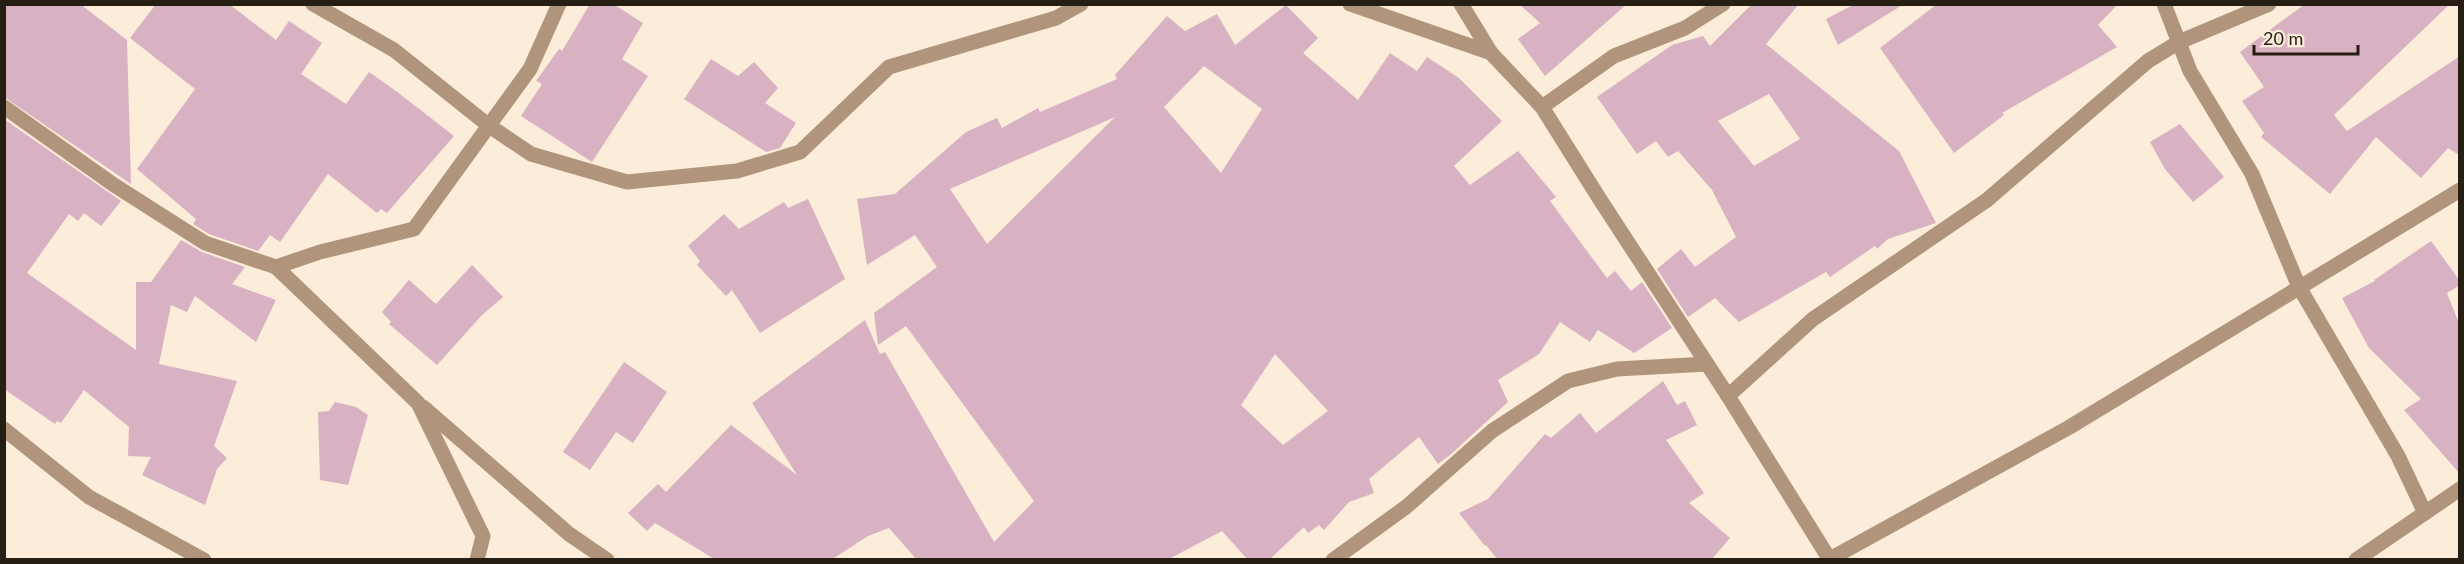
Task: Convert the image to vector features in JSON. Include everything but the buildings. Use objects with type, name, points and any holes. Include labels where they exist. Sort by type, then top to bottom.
[{"type":"street","points":[[313,4],[394,50],[488,125],[531,154],[627,182],[737,171],[800,152],[889,67],[1056,18],[1081,4]]},
{"type":"street","points":[[276,267],[320,252],[414,229],[530,69],[559,4]]},
{"type":"street","points":[[1350,4],[1491,53]]},
{"type":"street","points":[[1461,4],[1491,53],[1542,106],[1728,396],[1829,559],[2068,428],[2460,190]]},
{"type":"street","points":[[1542,106],[1614,56],[1685,28],[1723,4]]},
{"type":"street","points":[[2164,4],[2190,71],[2252,174],[2300,287],[2398,456],[2425,513]]},
{"type":"street","points":[[1728,396],[1813,319],[1987,200],[2148,61],[2179,42],[2269,4]]},
{"type":"street","points":[[4,107],[114,185],[205,243],[276,267],[418,403],[569,534],[607,560]]},
{"type":"street","points":[[1333,560],[1406,507],[1492,430],[1568,381],[1617,369],[1707,364]]},
{"type":"street","points":[[418,403],[483,536],[477,560]]},
{"type":"street","points":[[4,429],[89,497],[204,560]]},
{"type":"street","points":[[2356,560],[2460,489]]}]
